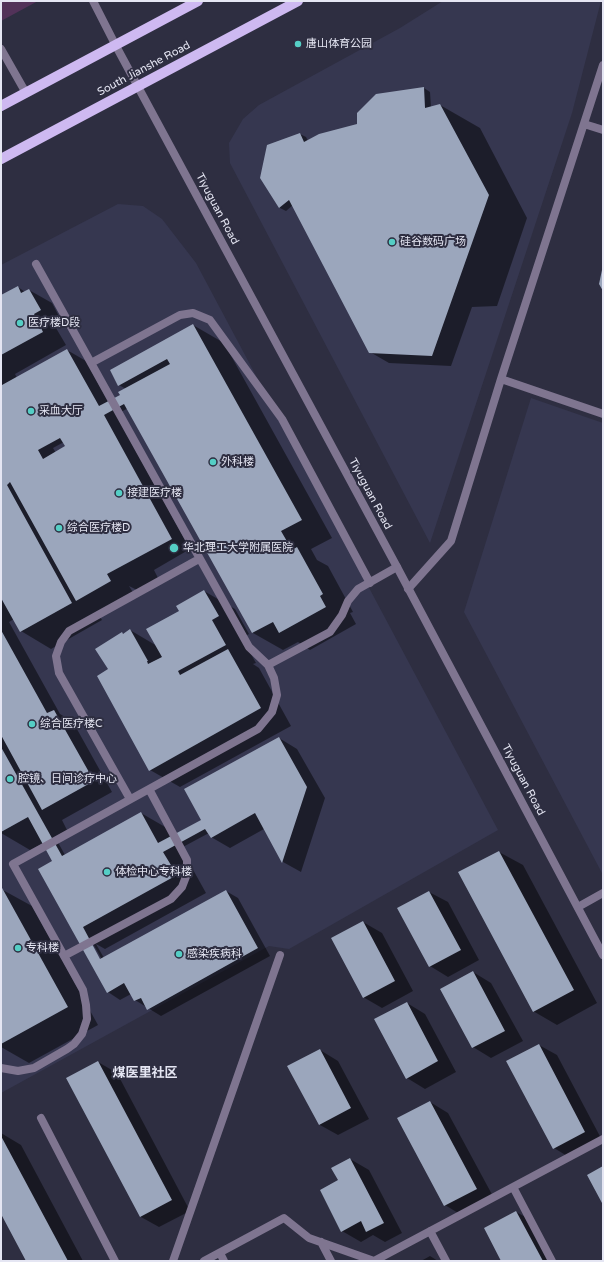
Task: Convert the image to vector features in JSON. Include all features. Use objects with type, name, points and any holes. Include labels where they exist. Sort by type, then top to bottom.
[{"type":"main road","points":[[1,106],[198,1]]},
{"type":"main road","name":"South Jianshe Road","points":[[1,159],[298,1]]},
{"type":"street","name":"Tiyuguan Road","points":[[93,1],[603,954]]},
{"type":"street","points":[[1,49],[26,93]]},
{"type":"street","points":[[408,589],[451,541],[501,379],[603,65]]},
{"type":"street","points":[[584,124],[603,130]]},
{"type":"street","points":[[1,1068],[18,1071],[34,1068],[74,1044],[82,1034],[87,1019],[83,990],[13,864],[258,729],[272,712],[277,695],[274,678],[268,665],[249,648],[36,264]]},
{"type":"street","points":[[91,363],[180,315],[193,313],[210,320],[282,419],[370,582]]},
{"type":"street","points":[[501,379],[603,414]]},
{"type":"street","points":[[130,800],[59,673],[56,656],[61,642],[69,631],[199,559]]},
{"type":"street","points":[[268,665],[330,632],[342,615],[348,600],[358,589],[397,567]]},
{"type":"street","points":[[64,956],[171,899],[182,887],[188,874],[188,860],[149,789]]},
{"type":"street","points":[[578,906],[603,894]]},
{"type":"street","points":[[173,1261],[280,955]]},
{"type":"street","points":[[41,1118],[115,1261]]},
{"type":"street","points":[[204,1261],[284,1218],[309,1238],[374,1260],[603,1139]]},
{"type":"street","points":[[512,1187],[552,1261]]},
{"type":"street","points":[[430,1231],[446,1261]]},
{"type":"street","points":[[321,1242],[331,1261]]},
{"type":"street","points":[[220,1253],[224,1261]]},
{"type":"shaded area","points":[[1,1],[38,1],[1,21]]},
{"type":"shaded area","points":[[443,1],[601,1],[572,113],[430,543],[230,163],[229,143],[243,119],[259,105],[400,28]]},
{"type":"shaded area","name":"华北理工大学附属医院","points":[[118,204],[143,206],[162,219],[196,263],[498,830],[289,949],[269,946],[1,1093],[1,265]]},
{"type":"shaded area","points":[[531,398],[603,423],[603,875],[464,612]]},
{"type":"building","name":"硅谷数码广场","points":[[424,87],[425,108],[440,104],[489,195],[432,356],[369,353],[289,200],[279,208],[260,178],[267,145],[300,133],[304,142],[319,134],[357,124],[357,113],[376,94]]},
{"type":"building","points":[[603,270],[603,291],[599,284]]},
{"type":"building","name":"医疗楼D段","points":[[18,286],[21,293],[29,289],[41,310],[34,314],[43,332],[1,355],[1,295]]},
{"type":"building","points":[[193,324],[302,520],[281,531],[292,550],[297,547],[323,594],[320,596],[326,607],[279,633],[273,622],[252,633],[124,404],[104,415],[172,539],[107,574],[111,581],[76,601],[10,482],[7,485],[72,603],[20,632],[1,598],[1,382],[2,385],[67,349],[99,406],[120,395],[118,392],[170,364],[167,359],[118,386],[110,370]],"holes":[[[60,438],[65,446],[43,459],[38,450]]]},
{"type":"building","points":[[204,590],[219,616],[212,620],[226,645],[178,671],[180,675],[228,649],[261,708],[149,771],[97,676],[108,669],[95,649],[122,632],[123,634],[130,629],[148,661],[148,664],[162,657],[146,629],[179,611],[176,606]]},
{"type":"building","name":"综合医疗楼C","points":[[1,630],[47,713],[54,710],[94,781],[42,810],[1,735]]},
{"type":"building","points":[[279,737],[307,787],[282,863],[255,813],[211,838],[205,829],[163,852],[177,875],[83,927],[100,959],[226,890],[258,948],[147,1010],[141,998],[134,1001],[124,983],[107,993],[38,869],[52,861],[28,817],[1,832],[1,747],[62,856],[141,812],[158,843],[201,820],[184,789]]},
{"type":"building","points":[[499,851],[574,990],[533,1012],[458,872]]},
{"type":"building","name":"专科楼","points":[[1,886],[68,1007],[1,1044]]},
{"type":"building","points":[[429,891],[461,950],[429,967],[397,908]]},
{"type":"building","points":[[363,921],[395,981],[363,998],[331,938]]},
{"type":"building","points":[[473,971],[505,1031],[472,1048],[440,989]]},
{"type":"building","points":[[407,1002],[438,1061],[406,1079],[374,1019]]},
{"type":"building","points":[[539,1044],[585,1132],[553,1149],[506,1061]]},
{"type":"building","points":[[320,1049],[351,1108],[319,1125],[287,1066]]},
{"type":"building","points":[[98,1061],[172,1200],[140,1217],[66,1078]]},
{"type":"building","points":[[430,1101],[477,1189],[444,1206],[397,1118]]},
{"type":"building","points":[[1,1136],[68,1261],[26,1261],[1,1214]]},
{"type":"building","points":[[350,1158],[384,1223],[366,1232],[361,1221],[341,1232],[320,1190],[338,1180],[331,1168]]},
{"type":"building","points":[[603,1166],[603,1203],[602,1203],[587,1175]]},
{"type":"building","points":[[516,1211],[543,1261],[501,1261],[484,1228]]},
{"type":"place","name":"唐山体育公园","points":[[298,44]]},
{"type":"place","name":"硅谷数码广场","points":[[392,242]]},
{"type":"place","name":"医疗楼D段","points":[[20,323]]},
{"type":"place","name":"采血大厅","points":[[31,411]]},
{"type":"place","name":"外科楼","points":[[213,462]]},
{"type":"place","name":"接建医疗楼","points":[[119,493]]},
{"type":"place","name":"综合医疗楼D","points":[[59,528]]},
{"type":"place","name":"华北理工大学附属医院","points":[[174,548]]},
{"type":"place","name":"综合医疗楼C","points":[[32,724]]},
{"type":"place","name":"腔镜、日间诊疗中心","points":[[10,779]]},
{"type":"place","name":"体检中心专科楼","points":[[107,872]]},
{"type":"place","name":"专科楼","points":[[18,948]]},
{"type":"place","name":"感染疾病科","points":[[179,954]]},
{"type":"district","name":"煤医里社区","points":[[145,1074]]}]
